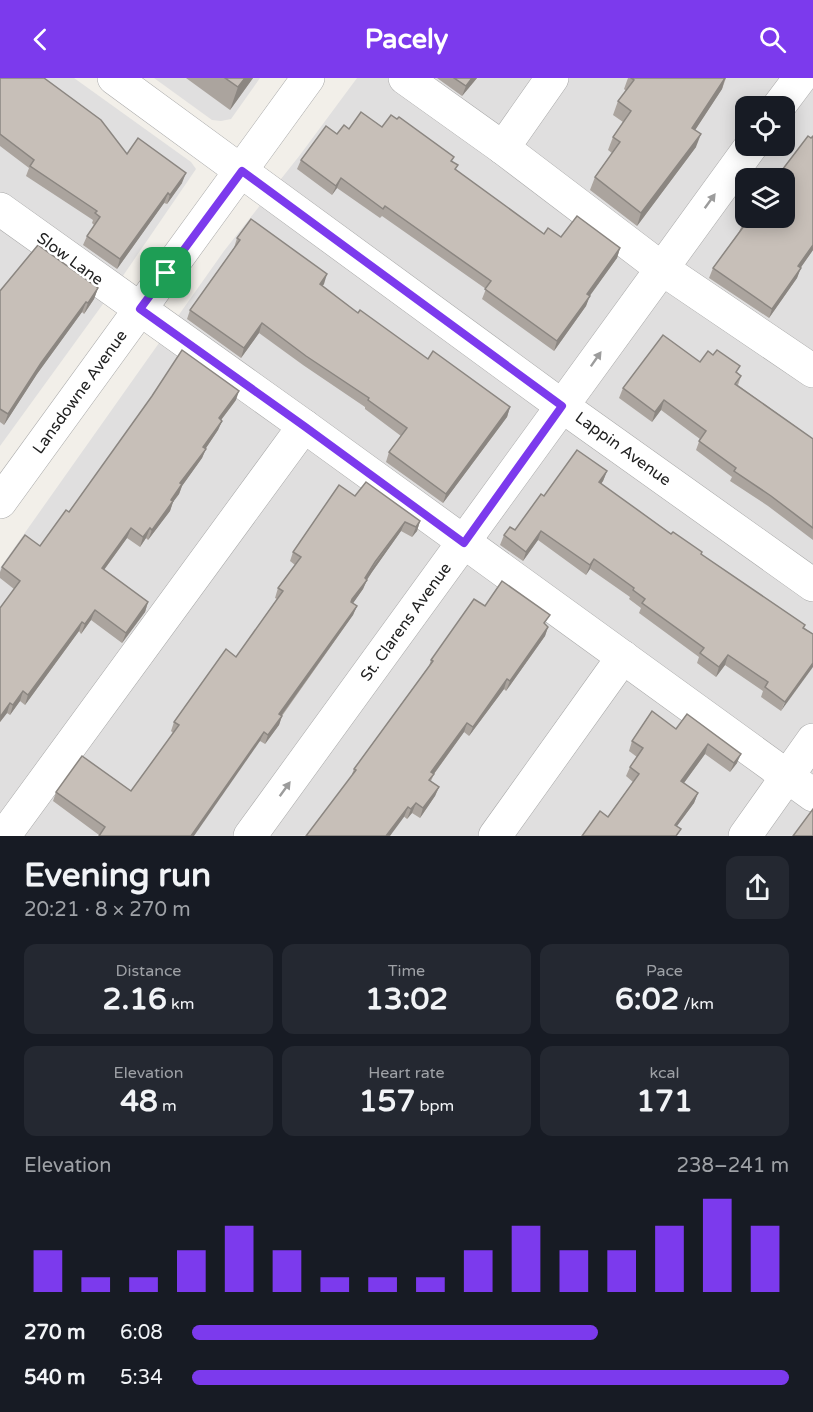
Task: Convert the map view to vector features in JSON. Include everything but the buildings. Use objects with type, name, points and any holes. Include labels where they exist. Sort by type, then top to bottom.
[{"type":"street","name":"Lappin Avenue","points":[[114,78],[562,406],[813,585]]},
{"type":"street","name":"Lansdowne Avenue","points":[[0,502],[308,78]]},
{"type":"street","points":[[405,78],[503,148],[661,268],[813,371]]},
{"type":"street","points":[[503,148],[552,78]]},
{"type":"street","points":[[786,96],[800,78]]},
{"type":"street","name":"St. Clarens Avenue","points":[[250,836],[744,156]]},
{"type":"street","name":"Slow Lane","points":[[0,209],[304,426],[800,786]]},
{"type":"street","points":[[4,836],[304,426]]},
{"type":"street","points":[[495,836],[623,657]]},
{"type":"street","points":[[745,836],[800,786],[813,740]]},
{"type":"shaded area","points":[[0,78],[74,78],[191,162],[196,169],[116,286],[0,446]]},
{"type":"shaded area","points":[[154,78],[260,78],[231,119],[221,121],[212,120]]},
{"type":"shaded area","points":[[357,78],[813,78],[813,836],[0,836],[0,568],[224,251]]},
{"type":"route","points":[[242,171],[562,406],[464,543],[140,309],[166,273],[242,171]]}]
